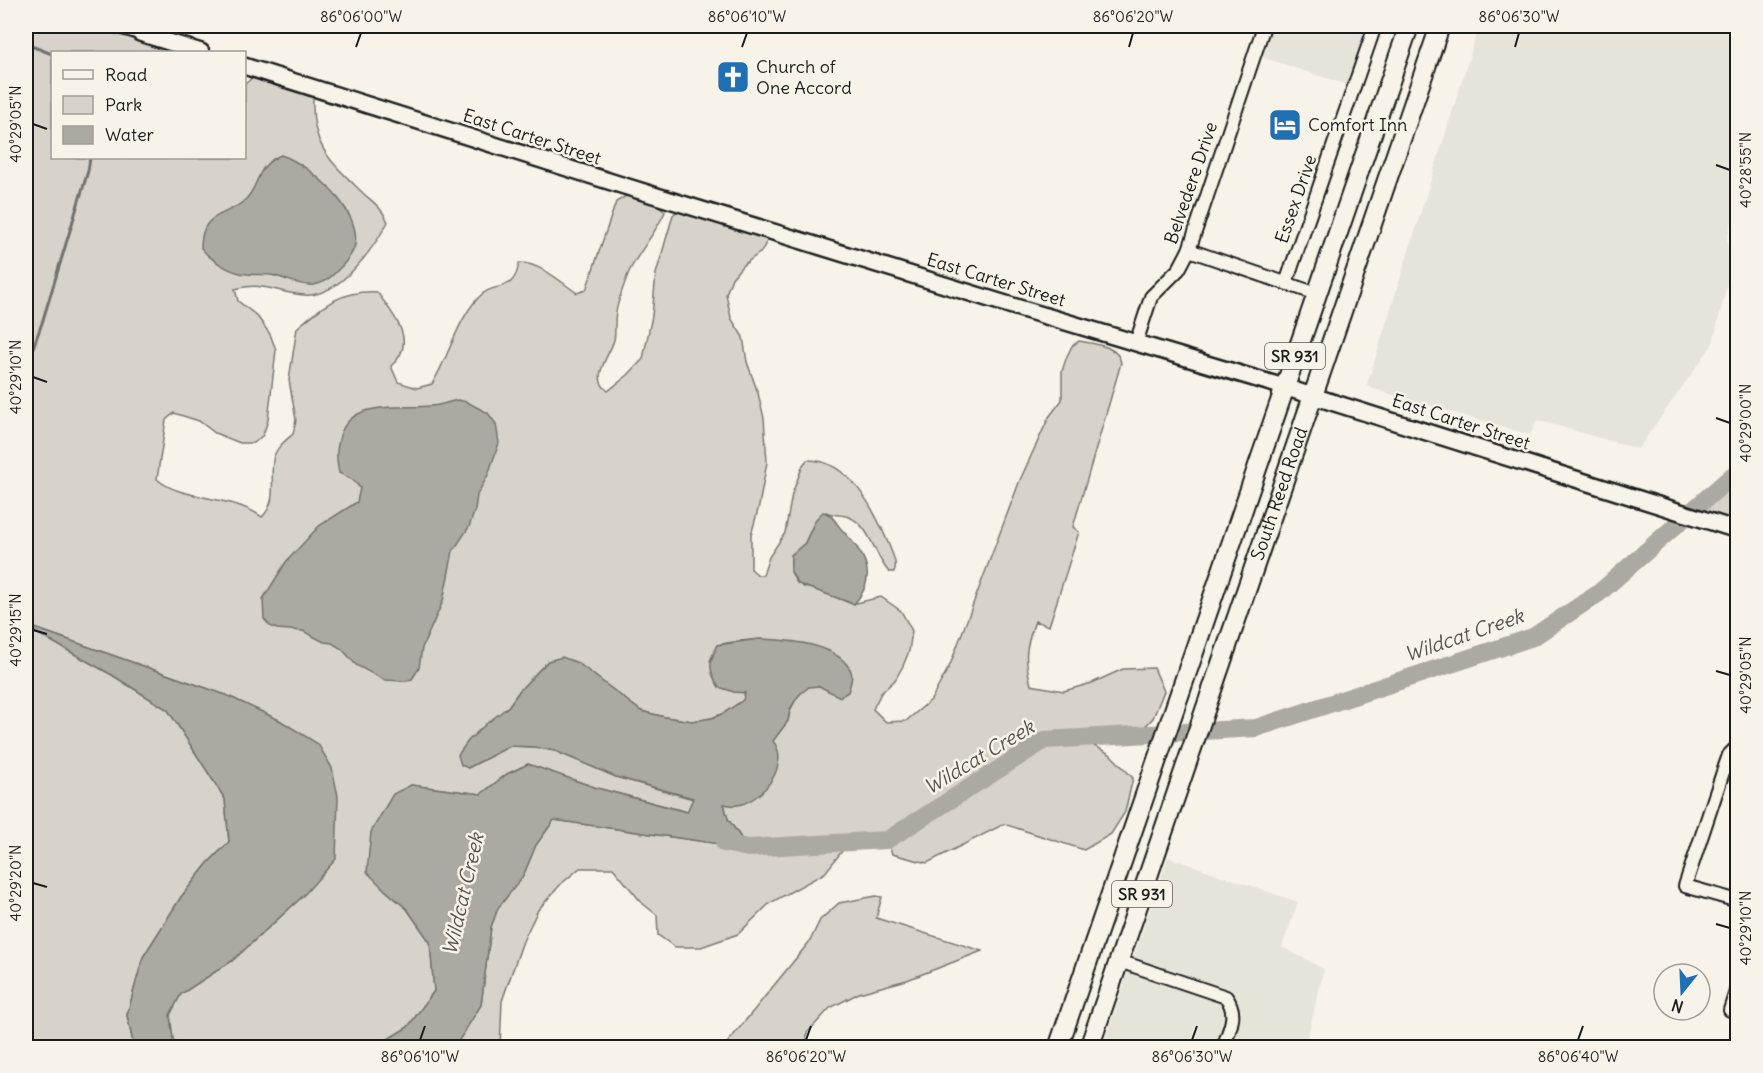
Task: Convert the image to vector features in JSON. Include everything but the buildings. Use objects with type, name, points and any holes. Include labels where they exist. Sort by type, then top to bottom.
[{"type":"main road","name":"South Reed Road","points":[[1058,1047],[1409,26]]},
{"type":"main road","name":"South Reed Road","points":[[1119,961],[1440,26]]},
{"type":"main road","name":"SR 931","points":[[1089,1047],[1119,961]]},
{"type":"street","points":[[115,26],[141,29],[198,51]]},
{"type":"street","name":"Belvedere Drive","points":[[1136,342],[1151,297],[1179,269],[1190,250],[1264,26]]},
{"type":"street","name":"Essex Drive","points":[[1286,283],[1375,26]]},
{"type":"street","name":"East Carter Street","points":[[246,67],[628,187],[1314,396],[1734,530]]},
{"type":"street","points":[[1190,250],[1317,294]]},
{"type":"street","points":[[1737,746],[1729,755],[1722,772],[1685,886],[1737,901]]},
{"type":"street","points":[[1119,961],[1226,998],[1233,1007],[1232,1021],[1223,1047]]},
{"type":"street","points":[[1730,1010],[1737,985]]},
{"type":"shaded area","points":[[1269,26],[1381,26],[1360,89],[1258,56]]},
{"type":"shaded area","points":[[1479,26],[1737,26],[1738,202],[1727,238],[1730,274],[1712,345],[1638,449],[1537,420],[1530,435],[1373,389],[1367,385]]},
{"type":"shaded area","points":[[1168,857],[1298,902],[1282,947],[1324,969],[1305,1047],[1102,1048]]},
{"type":"green space","points":[[26,26],[93,26],[176,51],[51,51],[51,159],[246,159],[246,83],[253,77],[276,82],[313,98],[315,129],[325,152],[342,172],[378,206],[388,222],[354,270],[330,289],[317,294],[304,295],[254,286],[235,289],[238,301],[257,316],[270,334],[276,350],[268,420],[263,435],[254,443],[240,443],[215,433],[199,421],[174,413],[166,420],[157,479],[167,486],[192,495],[235,504],[262,517],[272,498],[272,468],[275,453],[293,434],[296,420],[289,380],[297,328],[333,301],[353,294],[377,292],[396,319],[403,338],[403,347],[399,357],[391,366],[398,382],[417,388],[432,384],[470,307],[484,292],[513,280],[519,263],[542,269],[577,293],[586,290],[616,202],[626,196],[658,205],[665,212],[631,268],[620,296],[615,315],[614,340],[600,373],[600,380],[608,391],[643,359],[652,316],[656,274],[673,215],[678,210],[765,238],[767,241],[761,252],[742,266],[732,278],[726,294],[731,318],[743,337],[747,362],[764,418],[767,462],[751,535],[751,569],[758,575],[763,575],[769,557],[785,533],[792,494],[807,460],[822,462],[836,468],[859,489],[889,545],[895,562],[894,572],[889,572],[867,534],[856,521],[846,516],[826,512],[813,525],[805,543],[791,555],[791,566],[795,581],[804,587],[821,591],[852,604],[881,597],[901,611],[912,631],[909,651],[895,680],[881,693],[873,709],[886,722],[906,721],[931,700],[950,665],[1020,480],[1049,417],[1062,400],[1062,371],[1072,346],[1079,341],[1104,346],[1115,352],[1121,363],[1073,527],[1079,532],[1049,626],[1035,621],[1027,646],[1027,667],[1031,685],[1064,691],[1092,683],[1123,669],[1154,668],[1164,691],[1153,718],[1137,735],[1079,738],[1110,754],[1133,778],[1125,812],[1111,834],[1084,850],[1004,824],[927,863],[892,854],[887,840],[849,842],[825,873],[770,903],[738,934],[701,947],[675,947],[658,935],[657,915],[642,903],[613,868],[580,868],[561,884],[538,910],[523,941],[502,1001],[500,1047],[453,1047],[481,1005],[491,927],[498,908],[523,876],[536,845],[554,820],[748,848],[728,819],[724,804],[788,721],[791,709],[802,692],[813,686],[821,686],[828,691],[830,651],[774,640],[746,640],[717,645],[710,661],[734,692],[745,692],[744,700],[712,718],[692,721],[641,711],[598,680],[548,661],[520,690],[508,707],[468,741],[468,768],[510,746],[555,751],[616,777],[693,799],[688,812],[597,788],[528,764],[507,774],[481,794],[411,785],[385,890],[407,909],[430,942],[434,991],[408,1027],[375,1047],[180,1047],[173,1040],[170,1015],[181,994],[232,961],[303,896],[281,721],[226,695],[26,625]]},
{"type":"green space","points":[[1737,473],[1737,531],[1687,515],[1733,475]]},
{"type":"green space","points":[[26,627],[112,675],[168,710],[225,799],[229,842],[208,863],[181,897],[143,957],[127,1015],[134,1047],[26,1047]]},
{"type":"green space","points":[[876,896],[882,897],[876,918],[982,951],[907,980],[859,993],[830,1008],[807,1033],[807,1047],[724,1047],[810,941],[820,920],[839,903]]},
{"type":"water","points":[[281,155],[306,168],[332,191],[342,204],[355,231],[355,245],[349,257],[331,276],[318,284],[303,285],[270,275],[234,271],[215,261],[201,248],[202,235],[210,220],[246,199],[262,170],[273,159]]},
{"type":"water","points":[[457,400],[467,402],[488,413],[496,424],[499,443],[488,475],[477,495],[469,527],[453,551],[443,601],[422,648],[419,668],[412,679],[384,680],[356,665],[342,649],[332,643],[324,642],[303,631],[277,629],[270,626],[264,619],[263,599],[286,562],[319,526],[357,502],[360,488],[353,480],[339,473],[337,463],[340,436],[346,424],[354,416],[378,408],[433,406]]},
{"type":"water","points":[[823,512],[832,517],[863,557],[867,575],[866,584],[854,604],[798,584],[791,572],[791,555],[805,543],[816,519]]},
{"type":"water","points":[[26,625],[226,695],[281,721],[318,744],[332,768],[338,796],[336,859],[303,896],[232,961],[181,994],[170,1015],[173,1040],[180,1047],[134,1047],[127,1015],[143,957],[181,897],[208,863],[229,842],[225,799],[168,710]]},
{"type":"water","points":[[759,639],[809,644],[833,653],[850,669],[852,678],[848,692],[840,697],[819,686],[809,687],[799,695],[790,709],[788,721],[773,741],[778,750],[779,760],[772,779],[757,796],[748,802],[736,805],[724,804],[728,819],[748,848],[554,820],[536,845],[523,876],[498,908],[491,927],[481,1005],[458,1042],[453,1047],[375,1047],[408,1027],[434,991],[430,942],[407,909],[367,872],[371,832],[393,794],[411,785],[481,794],[507,774],[528,764],[597,788],[687,812],[693,798],[616,777],[555,751],[510,746],[468,768],[461,765],[458,755],[468,741],[508,707],[520,690],[548,661],[562,657],[578,663],[641,711],[692,721],[712,718],[743,700],[745,693],[719,687],[715,681],[711,666],[717,645]]},
{"type":"waterway","points":[[26,44],[51,54]]},
{"type":"waterway","points":[[26,367],[42,323],[90,159]]},
{"type":"waterway","name":"Wildcat Creek","points":[[724,843],[748,848],[887,840],[1045,740],[1256,728],[1533,637],[1599,593],[1738,473]]},
{"type":"place","name":"Church of One Accord","points":[[733,77]]},
{"type":"place","name":"Comfort Inn","points":[[1285,125]]}]
